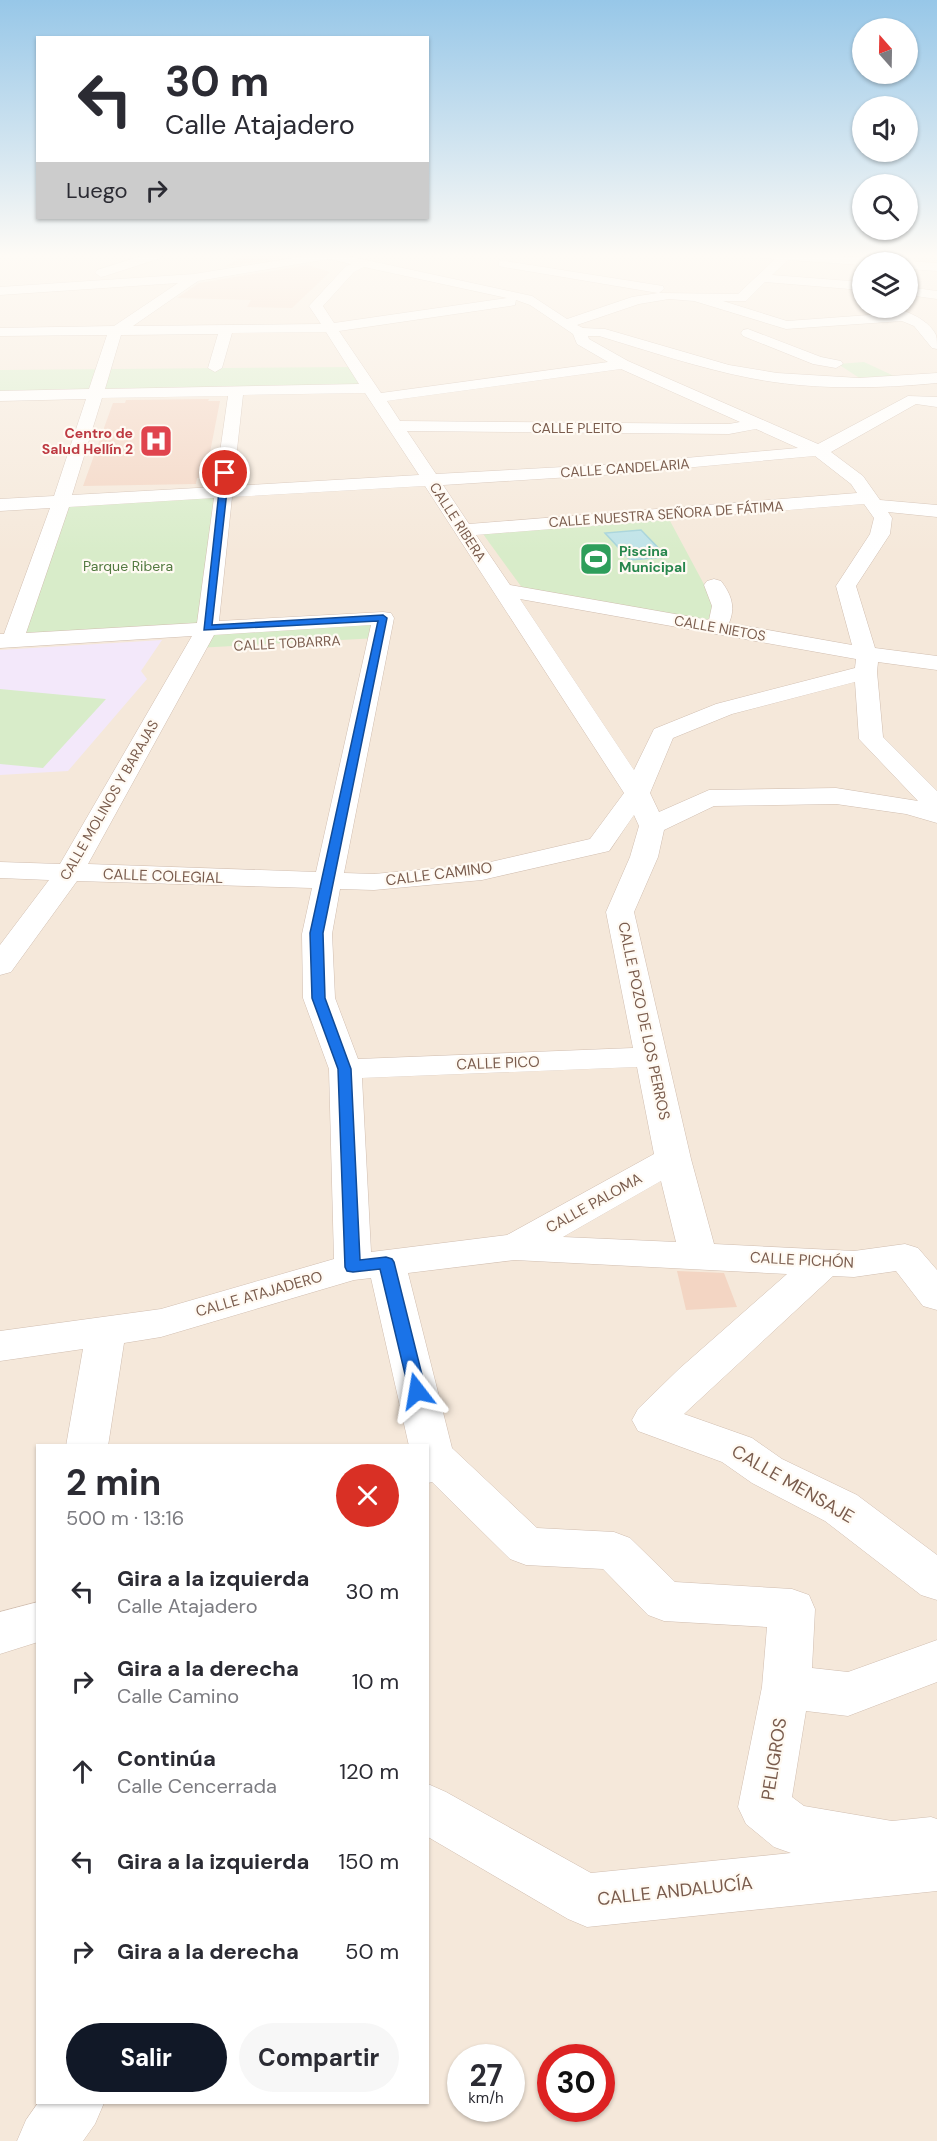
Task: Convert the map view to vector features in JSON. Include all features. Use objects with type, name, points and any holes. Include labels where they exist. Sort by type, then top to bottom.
[{"type":"street","points":[[6,640],[61,502],[108,355]]},
{"type":"street","points":[[215,368],[219,355]]},
{"type":"street","name":"CALLE RIBERA","points":[[348,355],[637,793]]},
{"type":"street","points":[[609,355],[623,364],[819,451],[857,480],[883,518],[880,534],[846,586],[867,663],[871,739],[937,806]]},
{"type":"street","points":[[680,355],[729,369],[833,382],[933,382]]},
{"type":"street","points":[[804,355],[818,361],[836,364],[855,363]]},
{"type":"street","points":[[0,396],[236,392],[373,393],[623,364]]},
{"type":"street","points":[[836,364],[864,381]]},
{"type":"street","points":[[875,366],[910,382]]},
{"type":"street","points":[[201,638],[236,392]]},
{"type":"street","points":[[819,451],[914,399],[937,402]]},
{"type":"street","name":"CALLE PLEITO","points":[[395,426],[729,429],[758,423]]},
{"type":"street","name":"CALLE CANDELARIA","points":[[0,505],[618,469],[819,451]]},
{"type":"street","name":"CALLE NUESTRA SEÑORA DE FÁTIMA","points":[[463,530],[872,502],[937,511]]},
{"type":"street","points":[[714,585],[723,609],[723,615],[716,627]]},
{"type":"street","name":"CALLE NIETOS","points":[[503,590],[716,627],[867,663],[937,663]]},
{"type":"street","name":"CALLE TOBARRA","points":[[6,640],[201,638],[381,628],[327,881]]},
{"type":"street","name":"CALLE MOLINOS Y BARAJAS","points":[[0,966],[69,873],[201,638]]},
{"type":"street","name":"CALLE CAMINO","points":[[327,881],[374,882],[482,872],[599,845],[637,793],[663,734],[724,709],[867,663]]},
{"type":"street","points":[[637,793],[652,825],[709,798],[836,796],[909,807],[937,816]]},
{"type":"street","name":"CALLE POZO DE LOS PERROS","points":[[652,825],[644,857],[620,912],[674,1159],[698,1255]]},
{"type":"street","name":"CALLE COLEGIAL","points":[[0,870],[327,881]]},
{"type":"street","points":[[327,881],[316,933],[319,998],[345,1069],[370,1265],[425,1444]]},
{"type":"street","name":"CALLE PICO","points":[[345,1069],[651,1057]]},
{"type":"street","name":"CALLE PALOMA","points":[[515,1247],[674,1159]]},
{"type":"street","name":"CALLE ATAJADERO","points":[[0,1346],[161,1323],[370,1265],[515,1247],[698,1255]]},
{"type":"street","name":"CALLE PICHÓN","points":[[698,1255],[854,1264],[906,1257],[936,1294]]},
{"type":"street","name":"CALLE MENSAJE","points":[[826,1261],[693,1380],[654,1420],[737,1450],[766,1471],[841,1508],[937,1581]]},
{"type":"street","points":[[87,1444],[106,1331]]},
{"type":"street","name":"PELIGROS","points":[[430,1461],[526,1546],[614,1551],[664,1601],[792,1609],[786,1687],[764,1807],[793,1829],[929,1853]]},
{"type":"street","points":[[0,1633],[36,1623]]},
{"type":"street","points":[[786,1687],[848,1694],[937,1660]]},
{"type":"street","name":"CALLE ANDALUCÍA","points":[[429,1810],[587,1900],[929,1853]]},
{"type":"street","points":[[47,2141],[73,2104]]},
{"type":"shaded area","points":[[0,355],[937,355],[937,2141],[0,2141]]},
{"type":"shaded area","points":[[162,640],[141,671],[147,679],[68,771],[0,775],[0,650]]},
{"type":"green space","points":[[864,362],[907,382],[864,381],[838,364]]},
{"type":"green space","points":[[356,367],[370,388],[0,396],[0,370]]},
{"type":"green space","name":"Parque Ribera","points":[[222,493],[207,628],[383,618],[378,638],[196,648],[206,629],[13,640],[61,502]]},
{"type":"green space","name":"Piscina Municipal","points":[[669,519],[714,603],[710,619],[702,620],[523,589],[483,534]]},
{"type":"green space","points":[[0,689],[106,699],[43,768],[0,764]]},
{"type":"water","points":[[641,530],[667,557],[630,560],[605,533]]},
{"type":"building","name":"Centro de Salud Hellín 2","points":[[209,399],[208,401],[220,401],[205,478],[197,478],[196,484],[83,486],[113,403],[125,403],[126,400]]},
{"type":"building","points":[[677,1271],[724,1273],[737,1307],[686,1310]]},
{"type":"place","name":"Centro de Salud Hellín 2","points":[[156,441]]},
{"type":"place","name":"Piscina Municipal","points":[[596,559]]},
{"type":"route","points":[[225,473],[207,628],[383,618],[316,933],[319,998],[345,1069],[353,1267],[386,1262],[417,1391]]}]
